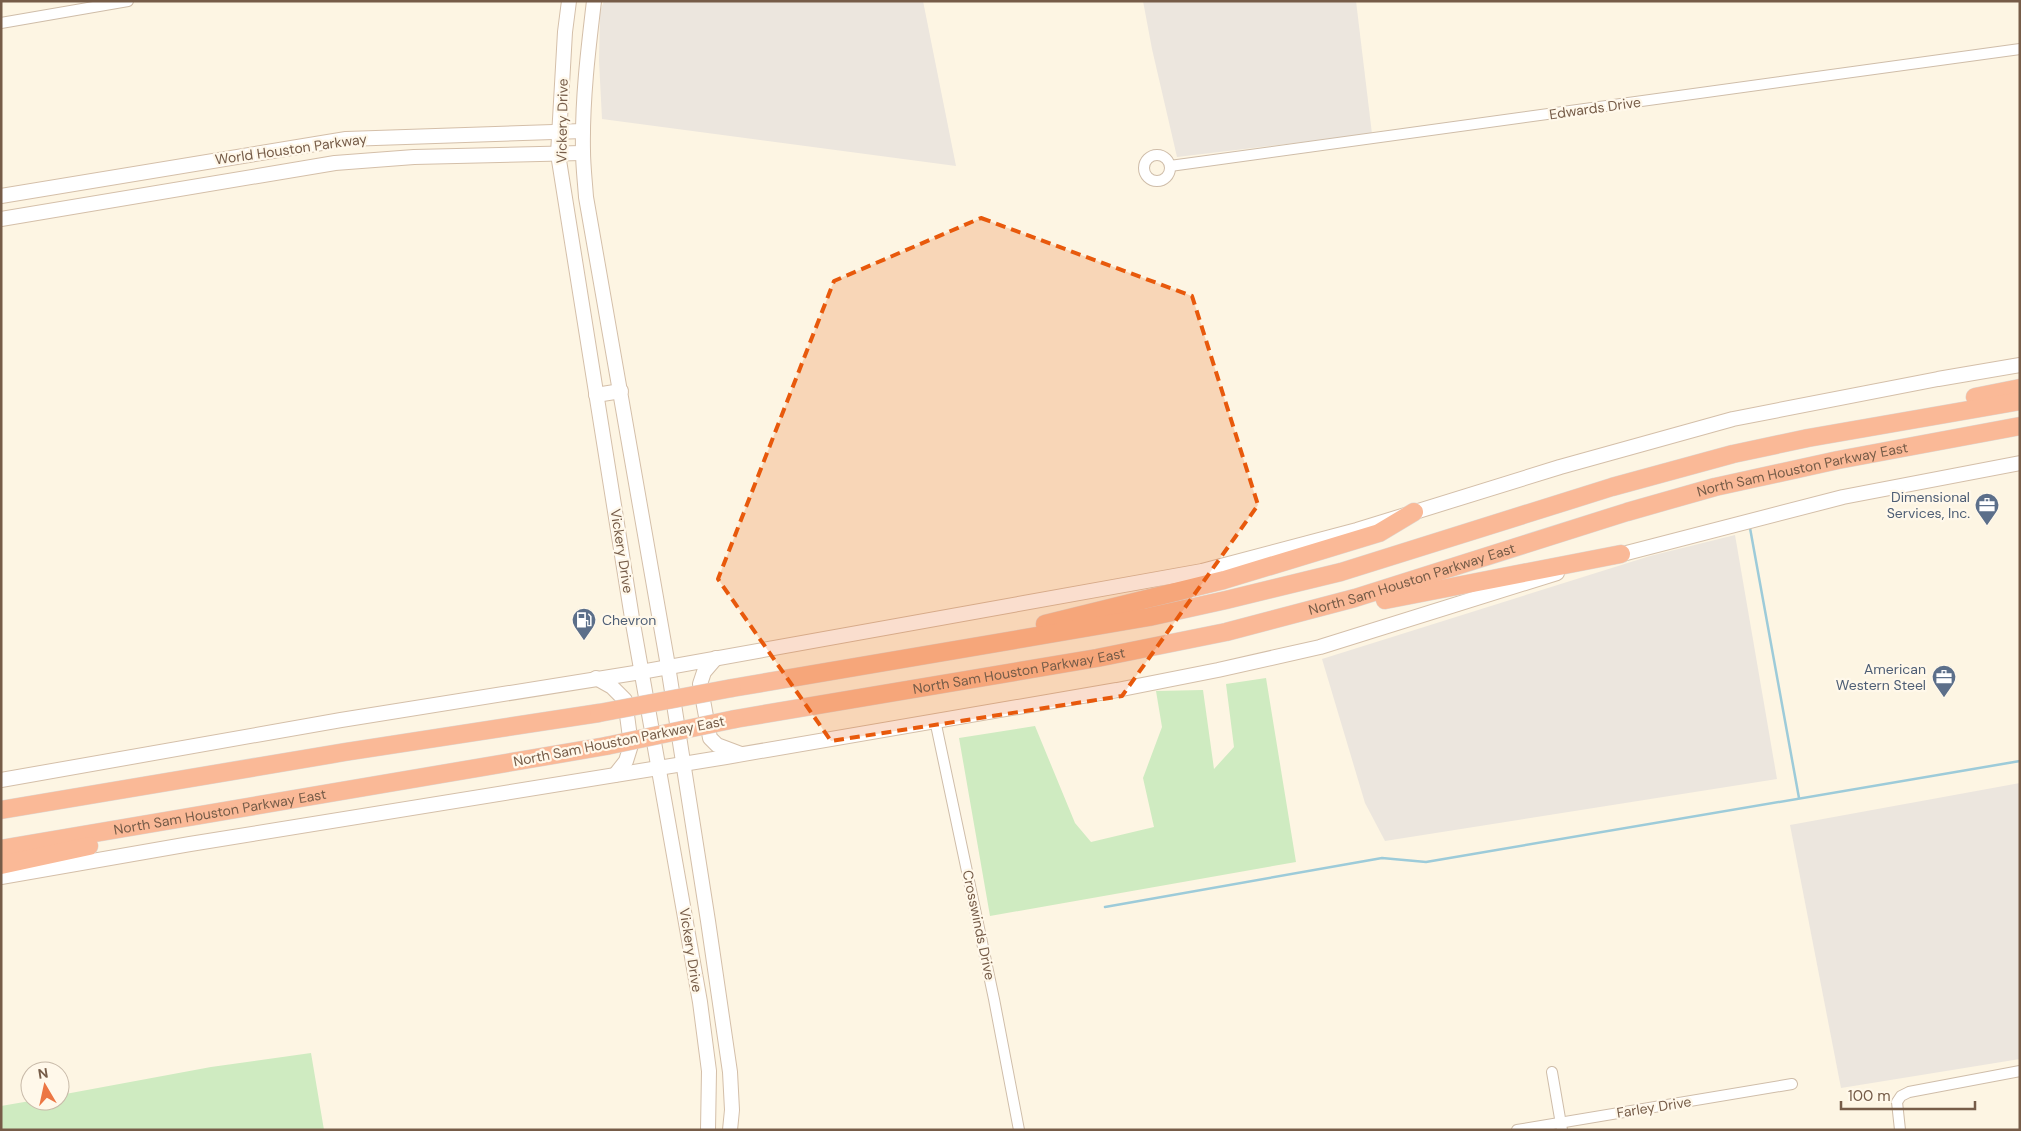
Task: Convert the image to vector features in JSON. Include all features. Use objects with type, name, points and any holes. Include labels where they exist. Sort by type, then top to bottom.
[{"type":"highway","points":[[1772,445],[2020,388]]},
{"type":"highway","name":"North Sam Houston Parkway East","points":[[2,810],[345,752],[599,713],[732,688],[1156,615],[1273,590],[1381,560],[1612,487],[1772,445],[2020,401]]},
{"type":"highway","name":"North Sam Houston Parkway East","points":[[1,849],[606,746],[735,718],[1097,658],[1264,623],[1402,584],[1672,499],[1838,460],[2020,426]]},
{"type":"highway","points":[[1838,460],[2020,437]]},
{"type":"highway","points":[[917,657],[1097,610],[1224,580],[1379,533],[1414,512]]},
{"type":"highway","points":[[1264,623],[1621,554]]},
{"type":"highway","points":[[1,866],[169,828],[378,786]]},
{"type":"main road","name":"Vickery Drive","points":[[568,1],[564,32],[558,154],[641,672],[660,767],[687,923],[709,1071],[708,1130]]},
{"type":"main road","name":"Vickery Drive","points":[[594,1],[586,82],[582,152],[586,197],[668,666],[708,921],[730,1072],[732,1110],[730,1130]]},
{"type":"main road","name":"World Houston Parkway","points":[[1,196],[346,139],[583,131]]},
{"type":"main road","points":[[412,136],[414,157]]},
{"type":"main road","points":[[281,149],[284,170]]},
{"type":"main road","name":"World Houston Parkway","points":[[1,219],[284,170],[362,160],[582,152]]},
{"type":"main road","points":[[117,176],[121,198]]},
{"type":"main road","points":[[576,262],[598,258]]},
{"type":"main road","points":[[1,780],[341,720],[641,672],[1202,571],[1358,530],[1560,467],[1733,419],[2020,365]]},
{"type":"main road","points":[[596,395],[621,391]]},
{"type":"main road","name":"North Sam Houston Parkway East","points":[[1,877],[190,844],[742,754],[1117,690],[1218,670],[1320,647],[1621,554],[1844,497],[2020,463]]},
{"type":"main road","points":[[716,658],[704,672],[700,684],[710,738],[717,745],[742,754]]},
{"type":"main road","points":[[596,678],[612,686],[625,700],[631,745],[626,761],[616,775]]},
{"type":"main road","points":[[687,923],[708,921]]},
{"type":"street","points":[[1,23],[128,1]]},
{"type":"street","name":"Edwards Drive","points":[[1170,166],[2020,49]]},
{"type":"street","name":"Crosswinds Drive","points":[[935,720],[993,991],[1019,1130]]},
{"type":"street","points":[[1900,1130],[1896,1109],[1897,1102],[1901,1096],[1916,1089],[2020,1071]]},
{"type":"street","points":[[1552,1072],[1562,1126]]},
{"type":"street","name":"Farley Drive","points":[[1516,1130],[1562,1126],[1792,1084]]},
{"type":"highlighted area","points":[[981,218],[1192,296],[1258,505],[1122,696],[831,741],[718,579],[834,281]]},
{"type":"shaded area","points":[[604,1],[923,1],[956,166],[602,119],[599,61],[600,11]]},
{"type":"shaded area","points":[[1143,1],[1356,1],[1372,134],[1177,157]]},
{"type":"shaded area","points":[[1735,535],[1777,779],[1385,841],[1365,803],[1322,659],[1650,556]]},
{"type":"shaded area","points":[[2020,783],[2020,1059],[1841,1088],[1790,825]]},
{"type":"green space","points":[[1266,678],[1296,862],[990,916],[959,738],[1035,726],[1075,823],[1091,842],[1154,827],[1143,778],[1162,727],[1156,691],[1203,690],[1214,769],[1234,747],[1226,684]]},
{"type":"green space","points":[[311,1053],[324,1130],[1,1130],[1,1106],[20,1103],[20,1111],[70,1111],[70,1093],[211,1067]]},
{"type":"waterway","points":[[1750,528],[1799,798]]},
{"type":"waterway","points":[[1105,907],[1382,858],[1426,862],[2020,761]]},
{"type":"place","name":"Dimensional Services, Inc.","points":[[1987,526]]},
{"type":"place","name":"Chevron","points":[[584,641]]},
{"type":"place","name":"American Western Steel","points":[[1944,698]]}]
